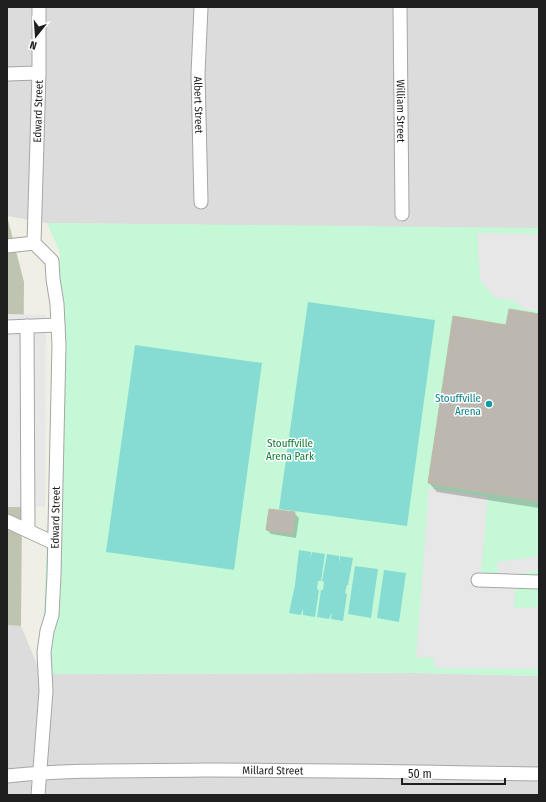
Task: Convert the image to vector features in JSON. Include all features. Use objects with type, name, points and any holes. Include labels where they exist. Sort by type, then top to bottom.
[{"type":"street","name":"Edward Street","points":[[38,795],[46,691],[44,652],[47,631],[52,615],[58,325],[52,261],[34,243],[39,73],[39,7]]},
{"type":"street","name":"Albert Street","points":[[201,7],[198,74],[201,202]]},
{"type":"street","name":"William Street","points":[[400,7],[402,214]]},
{"type":"street","points":[[7,74],[39,73]]},
{"type":"street","points":[[7,246],[34,243]]},
{"type":"street","points":[[7,327],[58,325]]},
{"type":"street","points":[[27,326],[28,531]]},
{"type":"street","points":[[7,521],[54,543]]},
{"type":"street","points":[[478,580],[539,582]]},
{"type":"street","name":"Millard Street","points":[[7,776],[39,773],[258,769],[539,774]]},
{"type":"shaded area","points":[[7,7],[539,7],[539,229],[47,223],[7,216]]},
{"type":"shaded area","points":[[7,216],[24,282],[21,626],[7,625]]},
{"type":"shaded area","points":[[477,233],[539,234],[539,310],[526,310],[512,300],[495,298],[480,280]]},
{"type":"shaded area","points":[[7,314],[46,315],[45,507],[7,507]]},
{"type":"shaded area","points":[[429,488],[488,497],[481,572],[498,574],[497,562],[539,556],[539,570],[517,574],[514,608],[539,607],[539,669],[435,668],[433,657],[416,658]]},
{"type":"shaded area","points":[[7,625],[21,626],[41,674],[415,673],[539,676],[539,795],[7,795]]},
{"type":"green space","name":"Stouffville Arena Park","points":[[47,223],[539,228],[539,676],[415,673],[41,674],[60,253]]},
{"type":"green space","points":[[308,302],[435,320],[407,526],[279,509]]},
{"type":"green space","points":[[135,345],[262,363],[234,570],[106,552]]},
{"type":"green space","points":[[299,550],[311,552],[310,559],[312,552],[325,554],[321,581],[318,581],[317,589],[319,590],[315,617],[303,615],[303,608],[301,615],[289,613],[295,585]]},
{"type":"green space","points":[[327,554],[339,556],[339,563],[340,556],[353,558],[345,593],[347,594],[343,621],[331,619],[332,612],[329,619],[317,617],[321,590],[323,590],[324,582],[322,581]]},
{"type":"green space","points":[[355,566],[378,569],[371,618],[348,614]]},
{"type":"green space","points":[[384,570],[406,573],[399,622],[377,618]]},
{"type":"building","name":"Stouffville Arena","points":[[509,309],[539,314],[539,501],[428,483],[453,316],[506,325]]},
{"type":"building","points":[[269,509],[295,512],[292,534],[266,530]]},
{"type":"place","name":"Stouffville Arena","points":[[489,404]]}]
